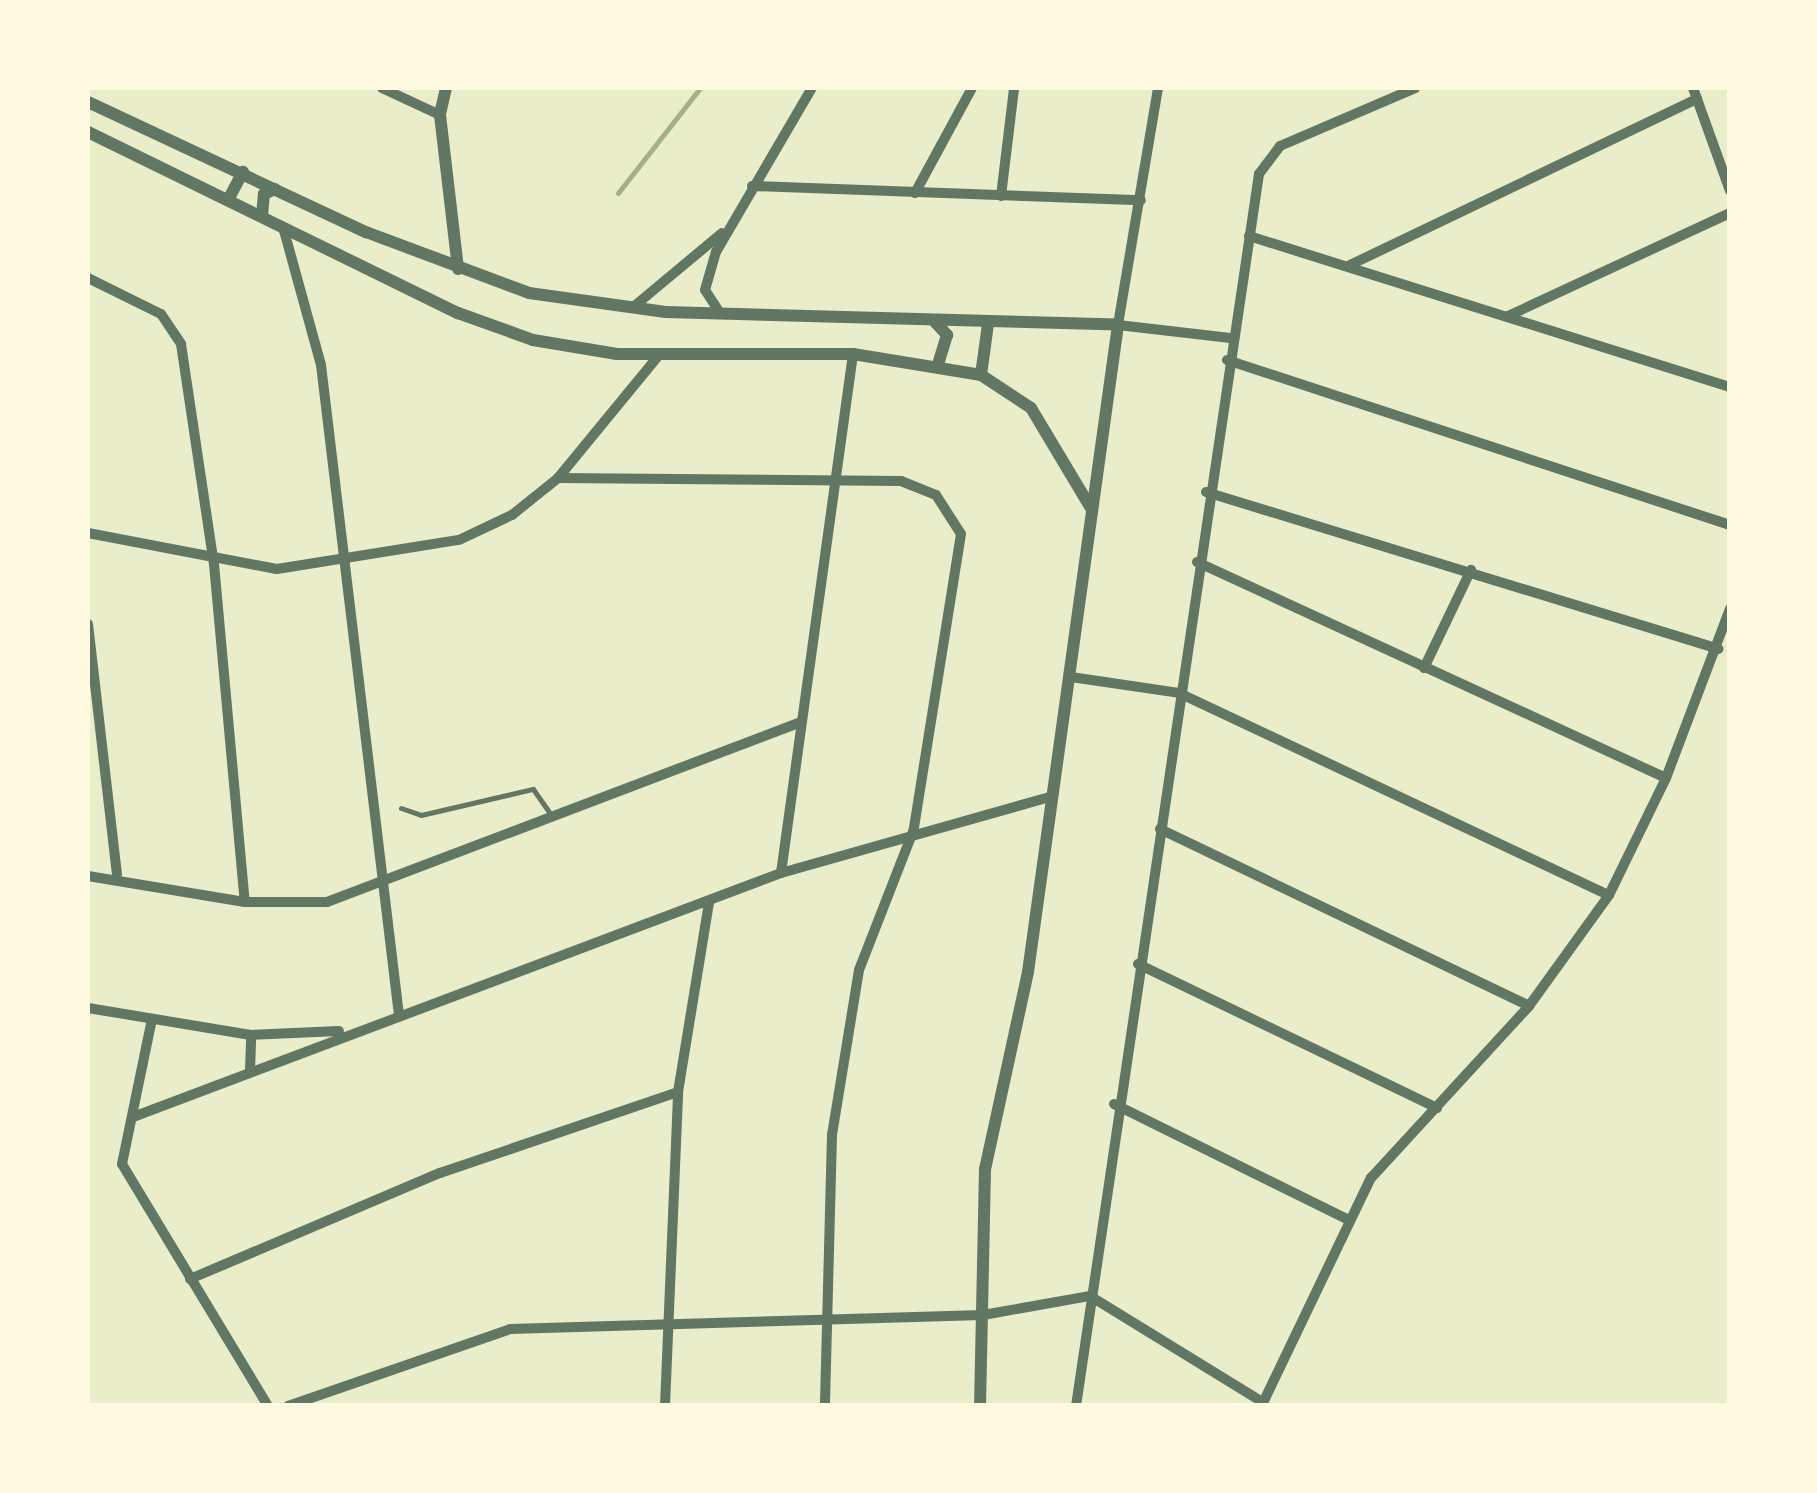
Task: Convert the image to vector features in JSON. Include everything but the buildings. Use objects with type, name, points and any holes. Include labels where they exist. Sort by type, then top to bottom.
[{"type":"street","points":[[382,88],[440,114]]},
{"type":"street","points":[[446,88],[440,114],[458,270]]},
{"type":"street","points":[[720,313],[705,290],[726,228],[812,88]]},
{"type":"street","points":[[915,193],[972,88]]},
{"type":"street","points":[[1001,196],[1014,88]]},
{"type":"street","points":[[980,1406],[985,1169],[1053,796],[1118,326],[1158,88]]},
{"type":"street","points":[[1076,1406],[1114,1104],[1160,828],[1206,492],[1249,236],[1270,153],[1415,88]]},
{"type":"street","points":[[1350,265],[1695,93],[1730,191]]},
{"type":"street","points":[[88,102],[458,270],[529,293],[631,308],[1118,326],[1230,338]]},
{"type":"street","points":[[88,132],[498,329],[659,355],[853,354],[939,362],[981,375],[1030,408],[1092,511]]},
{"type":"street","points":[[228,200],[244,172]]},
{"type":"street","points":[[752,186],[1141,200]]},
{"type":"street","points":[[262,216],[264,194],[276,189]]},
{"type":"street","points":[[1508,316],[1730,213]]},
{"type":"street","points":[[282,226],[298,258],[321,365],[342,566],[386,880],[399,1015]]},
{"type":"street","points":[[631,308],[726,228]]},
{"type":"street","points":[[1249,236],[1730,388]]},
{"type":"street","points":[[298,258],[308,240]]},
{"type":"street","points":[[88,278],[175,323],[214,564],[245,902]]},
{"type":"street","points":[[935,322],[947,335],[939,362]]},
{"type":"street","points":[[981,375],[988,324]]},
{"type":"street","points":[[781,873],[853,354]]},
{"type":"street","points":[[88,533],[214,564],[342,566],[459,540],[512,516],[558,478],[659,355]]},
{"type":"street","points":[[1227,360],[1730,524]]},
{"type":"street","points":[[558,478],[837,479],[920,487],[946,504],[961,534],[914,829],[860,970],[849,1027],[823,1227],[825,1406]]},
{"type":"street","points":[[1206,492],[1719,649]]},
{"type":"street","points":[[1196,562],[1666,778]]},
{"type":"street","points":[[1424,668],[1470,570]]},
{"type":"street","points":[[288,1406],[510,1328],[666,1320],[983,1316],[1090,1296],[1262,1404],[1371,1178],[1529,1006],[1608,895],[1666,778],[1719,649],[1730,609]]},
{"type":"street","points":[[88,624],[118,874]]},
{"type":"street","points":[[1070,676],[1179,693],[1608,895]]},
{"type":"street","points":[[88,876],[118,874],[245,902],[327,902],[801,722]]},
{"type":"street","points":[[133,1116],[352,1030],[781,873],[914,829],[1053,796]]},
{"type":"street","points":[[1160,828],[1529,1006]]},
{"type":"street","points":[[664,1406],[678,1092],[709,902]]},
{"type":"street","points":[[1138,964],[1437,1108]]},
{"type":"street","points":[[88,1008],[251,1034],[352,1030]]},
{"type":"street","points":[[152,1019],[133,1116],[120,1152],[128,1182],[268,1406]]},
{"type":"street","points":[[250,1070],[251,1034]]},
{"type":"street","points":[[190,1278],[440,1174],[678,1092]]},
{"type":"street","points":[[1114,1104],[1349,1220]]},
{"type":"lane","points":[[401,808],[422,816],[533,789],[552,816]]},
{"type":"waterway","points":[[618,193],[700,88]]}]
